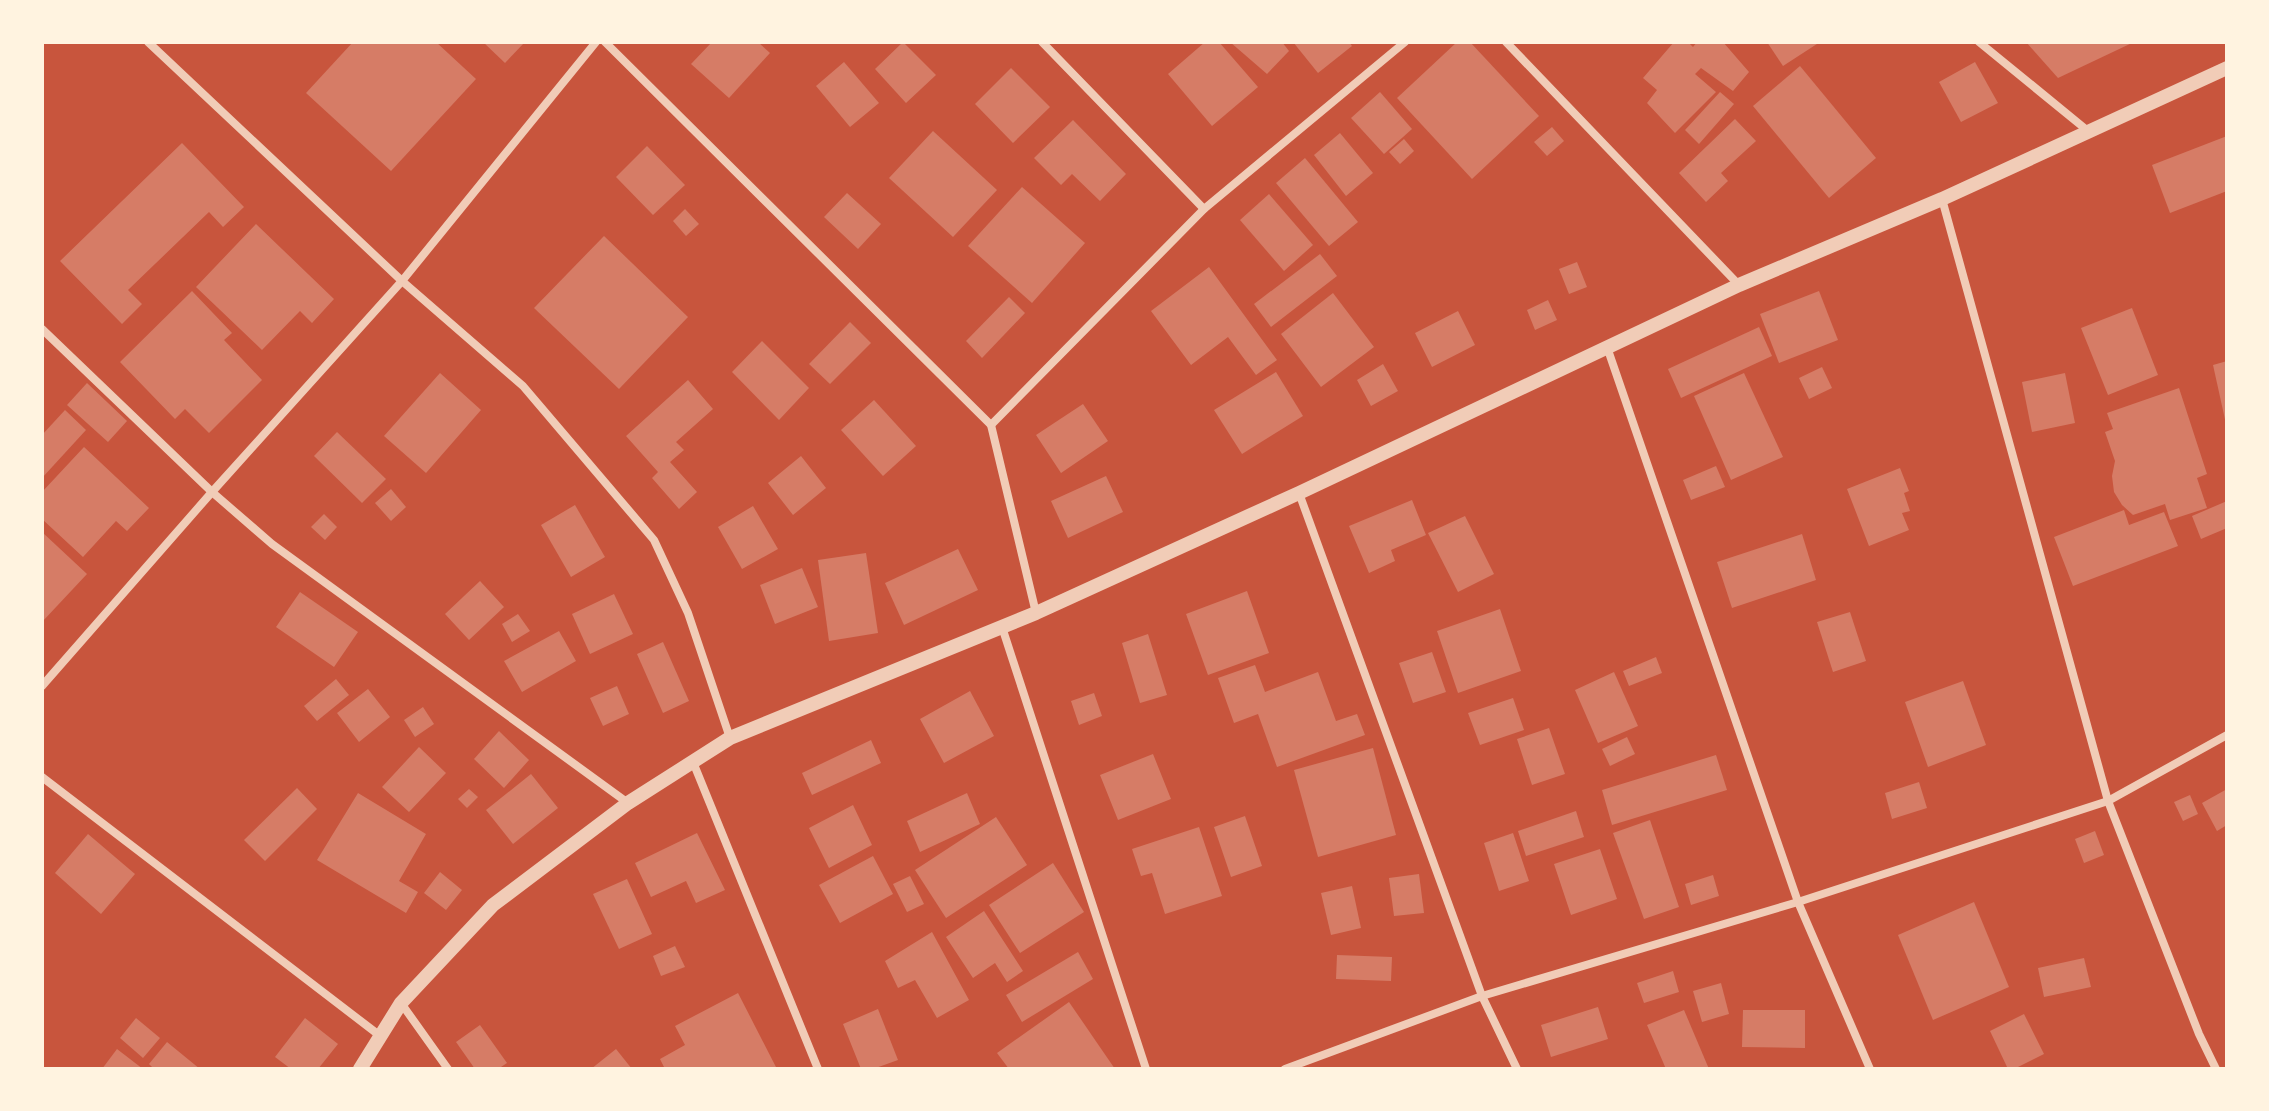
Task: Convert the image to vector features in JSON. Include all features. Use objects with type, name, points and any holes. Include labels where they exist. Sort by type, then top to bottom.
[{"type":"street","points":[[148,42],[402,281],[523,386],[654,540],[688,613],[730,738]]},
{"type":"street","points":[[42,686],[402,281],[596,42]]},
{"type":"street","points":[[605,42],[991,425],[1036,613]]},
{"type":"street","points":[[1042,42],[1204,209]]},
{"type":"street","points":[[991,425],[1204,209],[1405,42]]},
{"type":"street","points":[[1506,42],[1739,285]]},
{"type":"street","points":[[1979,42],[2088,131]]},
{"type":"street","points":[[360,1069],[401,1003],[493,905],[628,803],[730,738],[1036,613],[1299,493],[1739,285],[1942,199],[2227,68]]},
{"type":"street","points":[[1942,199],[2108,801],[2199,1034],[2216,1069]]},
{"type":"street","points":[[42,329],[212,492],[272,544],[628,803]]},
{"type":"street","points":[[1606,346],[1798,902],[1870,1069]]},
{"type":"street","points":[[1299,493],[1482,996],[1517,1069]]},
{"type":"street","points":[[1002,627],[1146,1069]]},
{"type":"street","points":[[1285,1069],[1482,996],[1798,902],[2108,801],[2227,735]]},
{"type":"street","points":[[693,762],[818,1069]]},
{"type":"street","points":[[42,777],[379,1035]]},
{"type":"street","points":[[401,1003],[448,1069]]},
{"type":"building","points":[[353,42],[436,42],[476,79],[391,171],[306,93]]},
{"type":"building","points":[[483,42],[525,42],[505,63]]},
{"type":"building","points":[[712,42],[758,42],[770,53],[729,98],[691,64]]},
{"type":"building","points":[[903,42],[936,75],[906,103],[875,69]]},
{"type":"building","points":[[1205,42],[1219,42],[1258,87],[1212,126],[1168,74]]},
{"type":"building","points":[[1230,42],[1282,42],[1289,51],[1267,74]]},
{"type":"building","points":[[1293,42],[1349,42],[1352,46],[1318,73]]},
{"type":"building","points":[[1457,42],[1470,42],[1539,116],[1472,179],[1397,98]]},
{"type":"building","points":[[1674,42],[1688,42],[1693,47],[1697,42],[1723,42],[1749,72],[1733,91],[1701,68],[1695,74],[1716,92],[1675,133],[1647,103],[1657,90],[1643,78]]},
{"type":"building","points":[[1767,42],[1820,42],[1783,66]]},
{"type":"building","points":[[2026,42],[2134,42],[2058,78]]},
{"type":"building","points":[[844,62],[879,103],[850,127],[816,86]]},
{"type":"building","points":[[1975,62],[1998,103],[1961,122],[1939,82]]},
{"type":"building","points":[[1800,66],[1876,158],[1829,198],[1753,106]]},
{"type":"building","points":[[1011,68],[1050,107],[1013,143],[975,104]]},
{"type":"building","points":[[1380,92],[1412,129],[1384,154],[1351,118]]},
{"type":"building","points":[[1720,92],[1734,104],[1699,144],[1685,130]]},
{"type":"building","points":[[1735,119],[1756,141],[1721,173],[1728,181],[1706,202],[1679,173]]},
{"type":"building","points":[[1073,120],[1126,174],[1100,201],[1072,174],[1061,185],[1034,158]]},
{"type":"building","points":[[1552,127],[1564,141],[1547,156],[1534,142]]},
{"type":"building","points":[[933,131],[997,190],[953,237],[889,178]]},
{"type":"building","points":[[1340,133],[1373,173],[1346,196],[1314,155]]},
{"type":"building","points":[[2227,136],[2227,191],[2170,213],[2152,165]]},
{"type":"building","points":[[1404,139],[1414,151],[1400,164],[1389,152]]},
{"type":"building","points":[[182,143],[244,207],[223,227],[209,212],[128,290],[142,304],[122,324],[60,261]]},
{"type":"building","points":[[647,146],[685,185],[653,215],[616,177]]},
{"type":"building","points":[[1305,158],[1358,222],[1329,246],[1276,183]]},
{"type":"building","points":[[1022,187],[1085,243],[1032,303],[968,246]]},
{"type":"building","points":[[847,193],[881,224],[858,249],[824,217]]},
{"type":"building","points":[[1269,194],[1313,245],[1284,271],[1240,220]]},
{"type":"building","points":[[685,209],[699,224],[686,236],[673,221]]},
{"type":"building","points":[[256,224],[334,299],[312,323],[300,311],[262,350],[196,287]]},
{"type":"building","points":[[604,236],[688,317],[619,389],[534,308]]},
{"type":"building","points":[[1320,254],[1337,276],[1271,327],[1254,304]]},
{"type":"building","points":[[1577,262],[1587,287],[1569,294],[1559,269]]},
{"type":"building","points":[[1209,267],[1277,360],[1256,375],[1228,337],[1191,365],[1151,311]]},
{"type":"building","points":[[192,291],[232,333],[224,340],[262,380],[209,433],[185,409],[175,419],[120,362]]},
{"type":"building","points":[[1819,291],[1838,340],[1779,363],[1760,314]]},
{"type":"building","points":[[1333,293],[1374,347],[1321,387],[1281,334]]},
{"type":"building","points":[[1009,297],[1025,313],[982,358],[966,341]]},
{"type":"building","points":[[1548,300],[1557,320],[1535,330],[1527,310]]},
{"type":"building","points":[[2132,308],[2158,375],[2108,395],[2081,328]]},
{"type":"building","points":[[1458,311],[1475,345],[1432,367],[1415,333]]},
{"type":"building","points":[[850,322],[871,343],[830,384],[809,364]]},
{"type":"building","points":[[1759,327],[1772,356],[1681,398],[1668,369]]},
{"type":"building","points":[[762,341],[809,388],[779,420],[732,372]]},
{"type":"building","points":[[2227,361],[2227,424],[2226,424],[2213,365]]},
{"type":"building","points":[[1383,364],[1398,391],[1371,406],[1357,380]]},
{"type":"building","points":[[1822,367],[1832,388],[1809,399],[1799,378]]},
{"type":"building","points":[[1276,372],[1303,416],[1242,454],[1214,410]]},
{"type":"building","points":[[440,373],[481,410],[426,473],[384,436]]},
{"type":"building","points":[[1744,373],[1783,457],[1731,480],[1694,396]]},
{"type":"building","points":[[2065,373],[2075,423],[2032,432],[2022,382]]},
{"type":"building","points":[[688,380],[713,409],[676,442],[684,450],[670,462],[697,492],[679,509],[652,478],[658,472],[626,436]]},
{"type":"building","points":[[87,383],[127,421],[108,442],[67,405]]},
{"type":"building","points":[[2179,388],[2207,474],[2197,478],[2207,508],[2170,520],[2165,504],[2133,515],[2114,492],[2112,476],[2115,461],[2105,432],[2113,429],[2107,413]]},
{"type":"building","points":[[874,400],[916,446],[883,476],[841,430]]},
{"type":"building","points":[[1083,404],[1108,441],[1061,473],[1036,435]]},
{"type":"building","points":[[65,410],[86,430],[42,478],[42,435]]},
{"type":"building","points":[[337,432],[386,479],[362,503],[314,456]]},
{"type":"building","points":[[84,447],[149,508],[127,531],[116,521],[83,557],[42,519],[42,492]]},
{"type":"building","points":[[801,456],[826,488],[793,515],[768,483]]},
{"type":"building","points":[[1716,466],[1725,487],[1691,500],[1683,480]]},
{"type":"building","points":[[1900,468],[1909,491],[1904,493],[1910,511],[1902,513],[1909,530],[1869,546],[1847,489]]},
{"type":"building","points":[[1106,476],[1123,512],[1068,538],[1051,501]]},
{"type":"building","points":[[391,489],[406,507],[391,521],[375,503]]},
{"type":"building","points":[[1412,500],[1426,535],[1391,550],[1395,561],[1369,573],[1349,526]]},
{"type":"building","points":[[2227,501],[2227,528],[2201,539],[2192,516]]},
{"type":"building","points":[[575,505],[605,557],[571,577],[541,525]]},
{"type":"building","points":[[753,506],[778,549],[742,569],[718,527]]},
{"type":"building","points":[[2124,510],[2129,525],[2164,512],[2178,546],[2073,586],[2054,537]]},
{"type":"building","points":[[324,514],[337,527],[325,540],[311,527]]},
{"type":"building","points":[[1465,516],[1494,574],[1458,592],[1428,533]]},
{"type":"building","points":[[42,532],[87,574],[42,622]]},
{"type":"building","points":[[1802,534],[1816,580],[1732,608],[1717,562]]},
{"type":"building","points":[[958,549],[978,590],[904,625],[885,583]]},
{"type":"building","points":[[866,553],[878,633],[829,641],[818,560]]},
{"type":"building","points":[[802,568],[818,607],[775,624],[760,585]]},
{"type":"building","points":[[480,581],[504,607],[469,640],[445,614]]},
{"type":"building","points":[[1247,591],[1269,653],[1208,675],[1186,614]]},
{"type":"building","points":[[300,592],[358,632],[334,667],[276,627]]},
{"type":"building","points":[[614,594],[633,634],[590,654],[572,614]]},
{"type":"building","points":[[1500,609],[1521,671],[1458,693],[1437,631]]},
{"type":"building","points":[[1850,612],[1866,661],[1833,672],[1817,622]]},
{"type":"building","points":[[518,614],[530,631],[512,642],[502,624]]},
{"type":"building","points":[[559,631],[576,661],[522,692],[504,661]]},
{"type":"building","points":[[1148,634],[1167,695],[1140,703],[1122,643]]},
{"type":"building","points":[[663,642],[689,701],[663,713],[637,654]]},
{"type":"building","points":[[1432,652],[1446,692],[1413,703],[1399,663]]},
{"type":"building","points":[[1656,657],[1662,673],[1629,686],[1623,671]]},
{"type":"building","points":[[1255,665],[1265,692],[1318,672],[1336,721],[1357,714],[1365,735],[1277,767],[1258,714],[1234,723],[1218,678]]},
{"type":"building","points":[[1614,672],[1638,726],[1598,743],[1575,690]]},
{"type":"building","points":[[336,679],[349,695],[317,721],[304,706]]},
{"type":"building","points":[[1963,681],[1986,745],[1928,767],[1905,702]]},
{"type":"building","points":[[617,686],[629,714],[603,726],[590,698]]},
{"type":"building","points":[[368,689],[390,717],[359,742],[337,713]]},
{"type":"building","points":[[970,691],[994,736],[944,763],[920,719]]},
{"type":"building","points":[[1094,693],[1102,716],[1079,725],[1071,701]]},
{"type":"building","points":[[1513,698],[1524,730],[1480,745],[1468,713]]},
{"type":"building","points":[[423,707],[434,724],[415,737],[404,720]]},
{"type":"building","points":[[1549,728],[1565,774],[1532,785],[1517,739]]},
{"type":"building","points":[[499,731],[529,760],[504,788],[474,759]]},
{"type":"building","points":[[1627,737],[1635,754],[1610,766],[1602,749]]},
{"type":"building","points":[[871,740],[881,763],[812,795],[802,773]]},
{"type":"building","points":[[419,747],[446,773],[409,812],[382,787]]},
{"type":"building","points":[[1373,748],[1396,835],[1318,857],[1294,770]]},
{"type":"building","points":[[1153,754],[1171,799],[1118,820],[1100,775]]},
{"type":"building","points":[[1716,755],[1727,790],[1612,825],[1602,790]]},
{"type":"building","points":[[531,774],[558,808],[513,844],[486,810]]},
{"type":"building","points":[[1919,782],[1927,808],[1892,819],[1885,793]]},
{"type":"building","points":[[297,788],[317,809],[265,861],[244,840]]},
{"type":"building","points":[[469,789],[478,797],[467,808],[458,799]]},
{"type":"building","points":[[2227,789],[2227,825],[2217,831],[2202,803]]},
{"type":"building","points":[[358,793],[426,834],[399,881],[418,892],[406,913],[317,860]]},
{"type":"building","points":[[967,793],[980,824],[920,852],[907,821]]},
{"type":"building","points":[[2190,795],[2198,814],[2183,821],[2174,802]]},
{"type":"building","points":[[853,805],[872,845],[829,868],[809,828]]},
{"type":"building","points":[[1576,811],[1584,837],[1526,856],[1518,831]]},
{"type":"building","points":[[1245,816],[1262,866],[1231,877],[1214,827]]},
{"type":"building","points":[[996,817],[1027,865],[946,918],[915,870]]},
{"type":"building","points":[[1650,820],[1679,907],[1644,919],[1613,833]]},
{"type":"building","points":[[1199,827],[1222,896],[1165,914],[1152,873],[1141,876],[1132,849]]},
{"type":"building","points":[[2095,831],[2104,855],[2084,863],[2075,839]]},
{"type":"building","points":[[697,833],[725,890],[696,903],[686,881],[651,897],[635,863]]},
{"type":"building","points":[[1513,833],[1529,881],[1499,891],[1484,843]]},
{"type":"building","points":[[88,834],[135,874],[101,914],[55,873]]},
{"type":"building","points":[[1600,849],[1617,899],[1571,915],[1554,864]]},
{"type":"building","points":[[873,856],[893,894],[840,923],[819,885]]},
{"type":"building","points":[[1053,863],[1084,912],[1020,953],[989,905]]},
{"type":"building","points":[[440,872],[462,890],[446,910],[424,893]]},
{"type":"building","points":[[1419,874],[1424,913],[1394,916],[1389,878]]},
{"type":"building","points":[[1713,875],[1719,896],[1691,905],[1685,884]]},
{"type":"building","points":[[910,876],[924,904],[907,912],[893,884]]},
{"type":"building","points":[[627,879],[652,934],[619,949],[593,894]]},
{"type":"building","points":[[1352,886],[1361,928],[1331,935],[1321,893]]},
{"type":"building","points":[[1974,902],[2009,987],[1933,1020],[1898,935]]},
{"type":"building","points":[[984,911],[1023,971],[1007,982],[995,963],[973,978],[946,937]]},
{"type":"building","points":[[932,932],[969,1000],[937,1018],[915,980],[898,988],[885,961]]},
{"type":"building","points":[[675,946],[685,967],[661,976],[653,956]]},
{"type":"building","points":[[1078,952],[1093,979],[1022,1022],[1006,995]]},
{"type":"building","points":[[1337,955],[1392,957],[1391,981],[1336,979]]},
{"type":"building","points":[[2084,958],[2091,987],[2044,997],[2038,968]]},
{"type":"building","points":[[1673,971],[1679,992],[1644,1003],[1637,983]]},
{"type":"building","points":[[1721,983],[1729,1014],[1702,1022],[1693,991]]},
{"type":"building","points":[[738,993],[777,1069],[665,1069],[660,1059],[685,1045],[675,1026]]},
{"type":"building","points":[[1069,1002],[1115,1069],[1009,1069],[997,1053]]},
{"type":"building","points":[[1598,1007],[1608,1039],[1551,1057],[1541,1025]]},
{"type":"building","points":[[878,1009],[898,1060],[873,1069],[861,1069],[843,1024]]},
{"type":"building","points":[[1684,1010],[1709,1069],[1666,1069],[1647,1025]]},
{"type":"building","points":[[1743,1010],[1805,1010],[1805,1048],[1742,1047]]},
{"type":"building","points":[[2024,1014],[2044,1054],[2008,1069],[1990,1031]]},
{"type":"building","points":[[136,1018],[160,1038],[143,1058],[120,1038]]},
{"type":"building","points":[[305,1018],[338,1044],[318,1069],[291,1069],[275,1057]]},
{"type":"building","points":[[480,1025],[507,1063],[498,1069],[475,1069],[456,1042]]},
{"type":"building","points":[[167,1042],[200,1069],[154,1069],[149,1064]]},
{"type":"building","points":[[117,1049],[143,1069],[102,1069]]},
{"type":"building","points":[[616,1049],[632,1069],[591,1069]]}]
